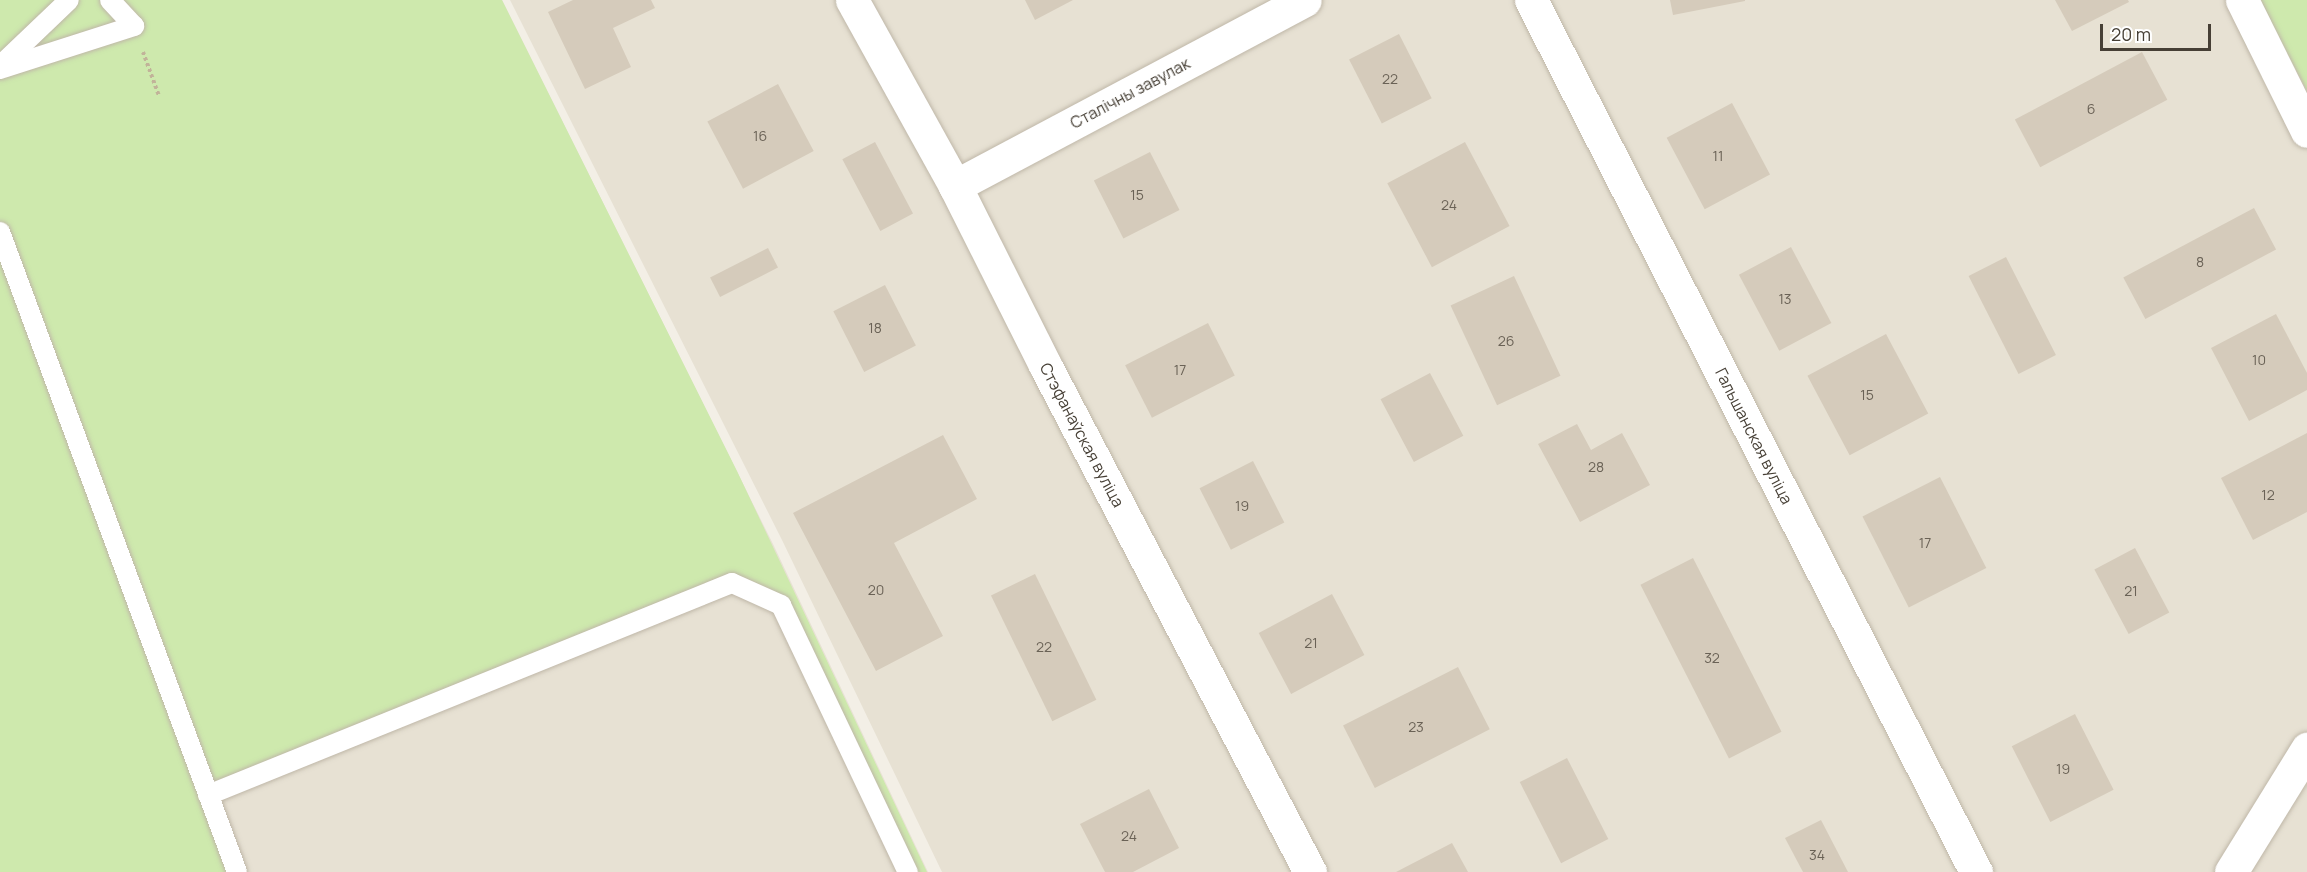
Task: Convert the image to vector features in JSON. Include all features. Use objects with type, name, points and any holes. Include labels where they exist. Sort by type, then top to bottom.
[{"type":"street","name":"Стэфанаўская вуліца","points":[[852,0],[955,186],[1045,365],[1310,872]]},
{"type":"street","name":"Сталічны завулак","points":[[955,186],[1305,0]]},
{"type":"street","name":"Гальшанская вуліца","points":[[1531,0],[1976,872]]},
{"type":"street","points":[[2242,0],[2307,131]]},
{"type":"street","points":[[2231,872],[2307,749]]},
{"type":"lane","points":[[0,68],[69,0]]},
{"type":"lane","points":[[0,68],[134,26],[110,0]]},
{"type":"lane","points":[[0,232],[237,872]]},
{"type":"lane","points":[[208,795],[732,583],[781,605],[908,872]]},
{"type":"path","points":[[134,26],[159,96]]},
{"type":"shaded area","points":[[0,0],[502,0],[773,544],[928,872],[0,872]]},
{"type":"shaded area","points":[[510,0],[2307,0],[2307,872],[942,872],[782,540]]},
{"type":"green space","points":[[0,0],[502,0],[737,471],[927,872],[899,872],[781,605],[732,583],[208,795],[237,872],[0,872]]},
{"type":"green space","points":[[2259,0],[2307,0],[2307,91]]},
{"type":"building","points":[[573,0],[651,0],[655,8],[613,28],[631,67],[585,89],[548,12]]},
{"type":"building","points":[[1025,0],[1073,0],[1035,20]]},
{"type":"building","points":[[1670,0],[1745,0],[1745,1],[1673,15]]},
{"type":"building","points":[[2055,0],[2128,0],[2129,2],[2072,31]]},
{"type":"building","points":[[1399,34],[1432,98],[1382,124],[1349,59]]},
{"type":"building","points":[[2142,52],[2167,100],[2040,167],[2015,120]]},
{"type":"building","points":[[778,84],[814,151],[743,189],[707,122]]},
{"type":"building","points":[[1732,103],[1770,175],[1705,209],[1667,138]]},
{"type":"building","points":[[875,142],[913,214],[880,231],[842,159]]},
{"type":"building","points":[[1465,142],[1510,226],[1432,267],[1387,183]]},
{"type":"building","points":[[1150,152],[1180,210],[1123,239],[1094,181]]},
{"type":"building","points":[[2254,208],[2276,249],[2145,319],[2123,277]]},
{"type":"building","points":[[1791,247],[1831,323],[1779,351],[1739,275]]},
{"type":"building","points":[[768,248],[778,268],[720,297],[710,278]]},
{"type":"building","points":[[2006,257],[2056,355],[2019,374],[1969,276]]},
{"type":"building","points":[[1514,276],[1560,376],[1497,405],[1451,306]]},
{"type":"building","points":[[885,285],[916,346],[864,372],[833,311]]},
{"type":"building","points":[[2276,314],[2307,373],[2307,390],[2249,421],[2211,348]]},
{"type":"building","points":[[1208,323],[1235,376],[1152,418],[1125,365]]},
{"type":"building","points":[[1886,334],[1928,413],[1850,455],[1807,376]]},
{"type":"building","points":[[1430,373],[1463,436],[1414,462],[1381,399]]},
{"type":"building","points":[[1577,424],[1591,450],[1622,433],[1650,485],[1580,522],[1538,444]]},
{"type":"building","points":[[2307,433],[2307,512],[2253,540],[2221,478]]},
{"type":"building","points":[[943,435],[977,499],[894,543],[943,636],[876,671],[793,513]]},
{"type":"building","points":[[1253,461],[1284,522],[1231,550],[1200,488]]},
{"type":"building","points":[[1940,477],[1986,568],[1909,607],[1862,516]]},
{"type":"building","points":[[2135,548],[2169,612],[2129,634],[2094,570]]},
{"type":"building","points":[[1693,558],[1782,732],[1729,759],[1640,585]]},
{"type":"building","points":[[1035,574],[1096,700],[1052,721],[991,595]]},
{"type":"building","points":[[1332,594],[1364,655],[1291,694],[1259,633]]},
{"type":"building","points":[[1458,667],[1490,729],[1375,788],[1343,726]]},
{"type":"building","points":[[2075,714],[2114,790],[2050,822],[2012,746]]},
{"type":"building","points":[[1567,758],[1608,839],[1561,863],[1520,782]]},
{"type":"building","points":[[1149,789],[1179,848],[1133,872],[1105,872],[1080,824]]},
{"type":"building","points":[[1821,820],[1848,872],[1803,872],[1785,838]]},
{"type":"building","points":[[1452,843],[1468,872],[1396,872]]}]
